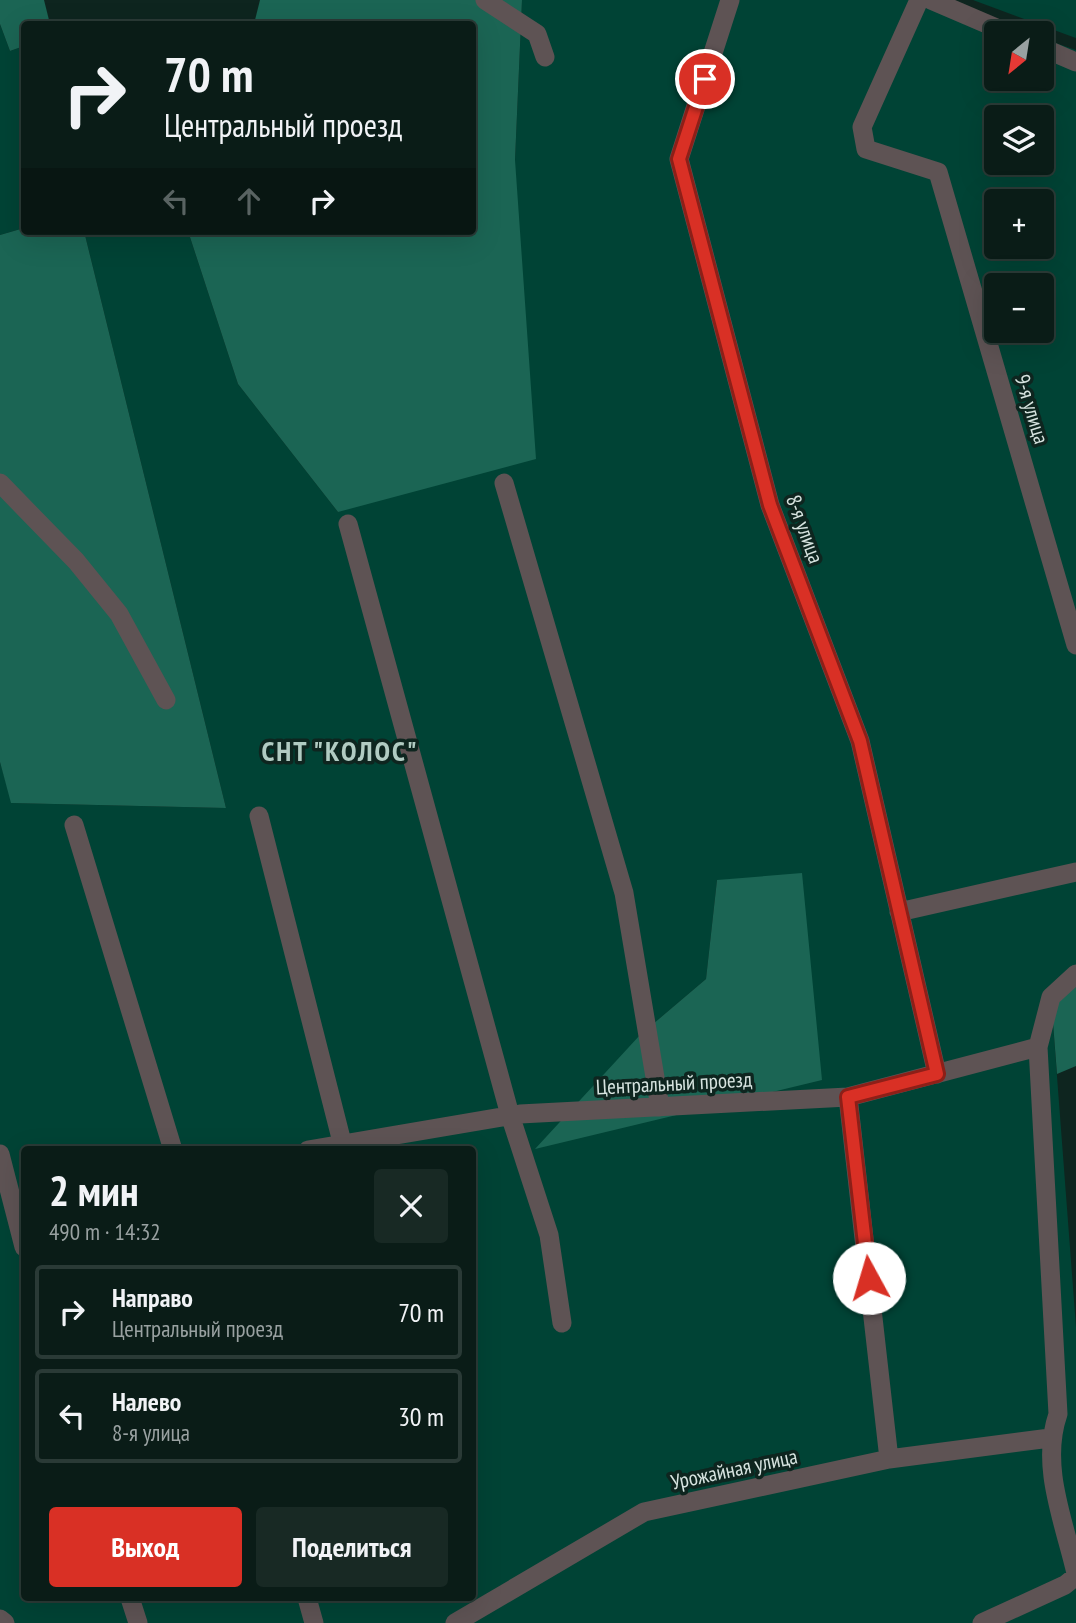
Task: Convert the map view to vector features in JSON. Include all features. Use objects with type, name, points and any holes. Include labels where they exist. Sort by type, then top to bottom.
[{"type":"lane","points":[[485,0],[537,34],[545,57]]},
{"type":"lane","name":"8-я улица","points":[[730,0],[679,159],[770,505],[860,741],[937,1074]]},
{"type":"lane","name":"9-я улица","points":[[919,0],[862,127],[866,149],[938,172],[1076,645]]},
{"type":"lane","points":[[931,0],[984,23]]},
{"type":"lane","points":[[1054,53],[1076,62]]},
{"type":"lane","points":[[0,483],[76,561],[119,614],[166,700]]},
{"type":"lane","points":[[504,483],[624,894],[660,1107]]},
{"type":"lane","points":[[348,524],[510,1115],[549,1235],[562,1323]]},
{"type":"lane","points":[[258,816],[343,1146]]},
{"type":"lane","points":[[74,825],[172,1146]]},
{"type":"lane","points":[[899,912],[1076,872]]},
{"type":"lane","points":[[982,1623],[1065,1586],[1076,1574],[1052,1473],[1050,1438],[1058,1414],[1038,1047],[1051,997],[1076,974]]},
{"type":"lane","name":"Центральный проезд","points":[[348,1146],[510,1115],[848,1097],[1038,1047]]},
{"type":"lane","points":[[848,1097],[889,1459]]},
{"type":"lane","points":[[0,1154],[13,1215],[21,1238]]},
{"type":"lane","name":"Урожайная улица","points":[[455,1623],[474,1603],[644,1512],[889,1459],[1050,1438]]},
{"type":"lane","points":[[131,1601],[138,1623]]},
{"type":"lane","points":[[308,1601],[314,1623]]},
{"type":"lane","points":[[0,1619],[5,1623]]},
{"type":"green space","points":[[0,0],[44,0],[49,21],[21,21],[21,47],[10,51],[0,24]]},
{"type":"green space","points":[[260,0],[522,0],[515,160],[536,459],[338,512],[238,384],[189,235],[476,235],[476,21],[255,21]]},
{"type":"green space","points":[[522,0],[933,0],[993,21],[984,21],[984,91],[1054,91],[1054,42],[1076,50],[1076,982],[1051,997],[1076,1327],[1076,1623],[0,1623],[0,762],[12,803],[226,808],[85,235],[189,235],[238,384],[338,512],[515,160]],"holes":[[[717,880],[822,1080],[640,1035],[706,979]]]},
{"type":"green space","points":[[973,0],[1076,0],[1076,38],[1054,30],[1054,21],[1030,21]]},
{"type":"green space","points":[[0,24],[10,51],[21,47],[21,229],[0,235]]},
{"type":"green space","points":[[21,229],[21,235],[85,235],[226,808],[11,803],[0,762],[0,235]]},
{"type":"green space","points":[[802,873],[822,1080],[535,1149],[640,1035],[706,979],[717,880]]},
{"type":"green space","points":[[1076,982],[1076,1066],[1057,1074],[1051,997]]},
{"type":"district","name":"СНТ \"КОЛОС\"","points":[[340,750]]},
{"type":"route","points":[[705,79],[679,159],[770,505],[860,741],[937,1074],[848,1097],[869,1278]]}]
